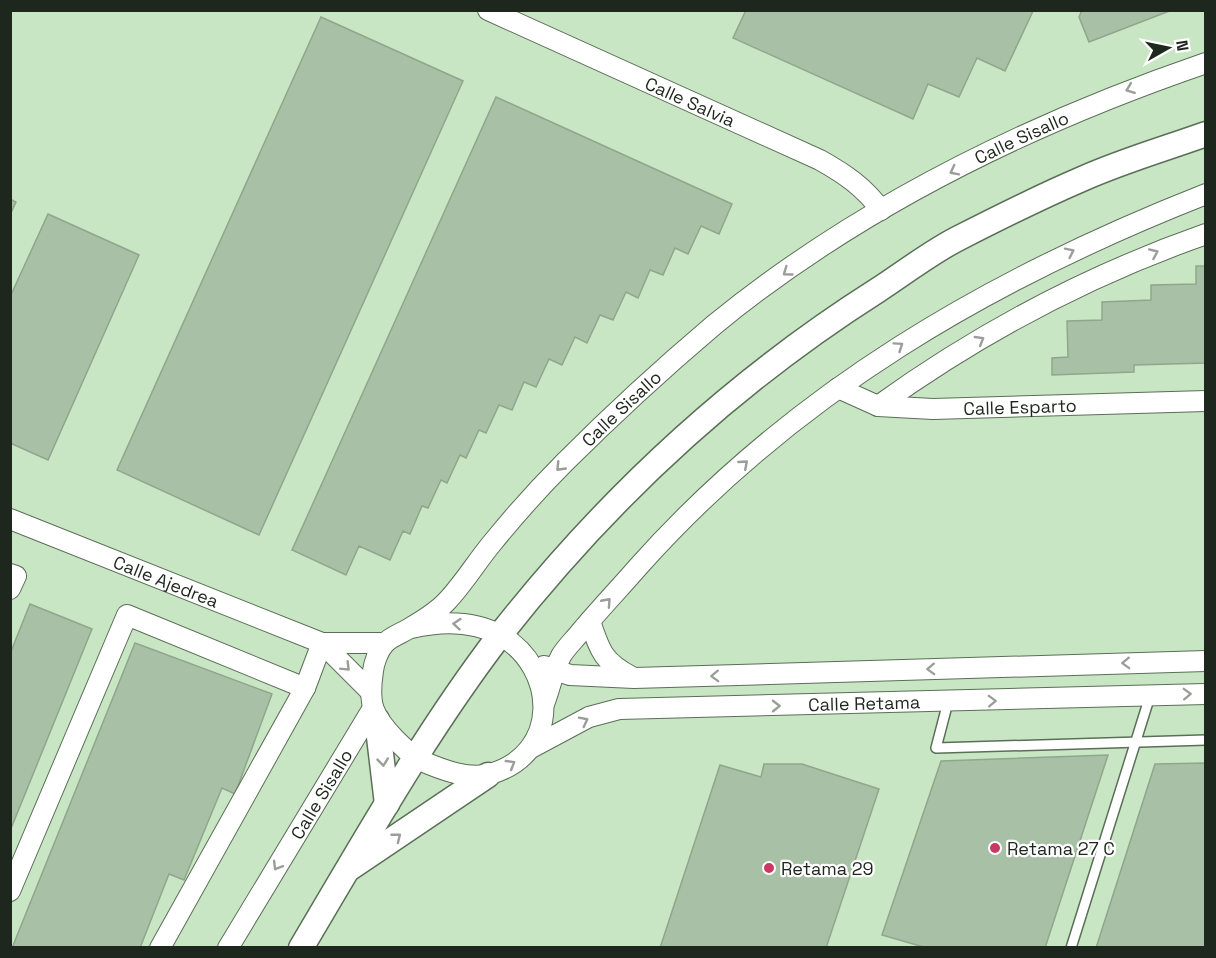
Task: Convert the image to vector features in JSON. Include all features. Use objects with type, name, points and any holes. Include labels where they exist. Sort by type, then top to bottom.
[{"type":"street","name":"Calle Salvia","points":[[488,10],[820,160],[848,175],[867,192],[881,210]]},
{"type":"street","name":"Calle Sisallo","points":[[228,948],[373,706],[374,663],[385,643],[445,604],[495,540],[561,466],[640,390],[717,323],[807,257],[881,210],[1027,134],[1130,89],[1206,63]]},
{"type":"street","points":[[301,948],[416,758],[500,635],[556,568],[639,478],[740,387],[835,317],[954,241],[1083,178],[1206,134]]},
{"type":"street","points":[[544,704],[561,656],[590,621],[660,542],[702,501],[790,424],[924,329],[1008,282],[1148,216],[1206,194]]},
{"type":"street","points":[[878,406],[933,366],[1046,302],[1163,249],[1206,234]]},
{"type":"street","name":"Calle Esparto","points":[[838,388],[878,406],[933,409],[1206,401]]},
{"type":"street","name":"Calle Ajedrea","points":[[10,519],[322,643],[385,643]]},
{"type":"street","points":[[10,573],[16,576],[10,589]]},
{"type":"street","points":[[10,891],[127,615],[305,688]]},
{"type":"street","points":[[590,621],[601,650],[612,667],[634,678]]},
{"type":"street","points":[[411,628],[457,622],[500,635],[530,662],[539,680],[544,704],[543,723],[531,748]]},
{"type":"street","points":[[160,948],[305,688],[322,643]]},
{"type":"street","name":"Calle Ajedrea","points":[[322,643],[416,758]]},
{"type":"street","name":"Calle Retama","points":[[530,662],[570,675],[634,678],[1206,661]]},
{"type":"street","name":"Calle Retama","points":[[488,775],[521,757],[531,748],[590,717],[619,709],[1206,694]]},
{"type":"street","points":[[373,706],[387,804]]},
{"type":"street","points":[[416,758],[454,773],[488,775]]},
{"type":"street","points":[[348,869],[488,775]]},
{"type":"lane","points":[[1071,948],[1150,696]]},
{"type":"lane","points":[[948,702],[936,748],[1206,740]]},
{"type":"shaded area","points":[[10,11],[1205,11],[1205,947],[11,947]]},
{"type":"building","points":[[746,10],[1033,11],[1005,71],[977,58],[959,97],[928,84],[913,119],[733,38]]},
{"type":"building","points":[[1082,10],[1172,10],[1089,42],[1079,17]]},
{"type":"building","points":[[321,17],[463,81],[259,535],[117,470]]},
{"type":"building","points":[[496,97],[732,204],[719,234],[701,226],[688,254],[675,248],[663,275],[650,270],[638,298],[626,292],[613,320],[600,315],[587,343],[575,337],[562,365],[549,359],[536,387],[524,382],[512,410],[499,405],[486,433],[479,430],[466,458],[460,455],[447,483],[441,480],[428,508],[422,506],[410,534],[403,531],[390,560],[359,546],[346,575],[292,550]]},
{"type":"building","points":[[10,199],[16,202],[10,215]]},
{"type":"building","points":[[48,214],[139,255],[48,460],[10,443],[10,297]]},
{"type":"building","points":[[1196,266],[1206,266],[1206,363],[1134,365],[1134,372],[1052,375],[1052,358],[1068,357],[1067,321],[1102,320],[1102,302],[1151,300],[1151,285],[1196,284]]},
{"type":"building","points":[[30,604],[92,629],[10,831],[10,654]]},
{"type":"building","points":[[135,643],[272,694],[235,794],[222,788],[184,880],[169,874],[140,948],[12,948]]},
{"type":"building","name":"Retama 27 C","points":[[1108,755],[1045,948],[927,948],[882,935],[941,761]]},
{"type":"building","points":[[1206,763],[1206,948],[1096,948],[1155,764]]},
{"type":"building","name":"Retama 29","points":[[764,764],[802,764],[879,789],[826,948],[660,948],[720,765],[761,777]]},
{"type":"place","name":"Retama 27 C","points":[[995,848]]},
{"type":"place","name":"Retama 29","points":[[769,868]]}]
